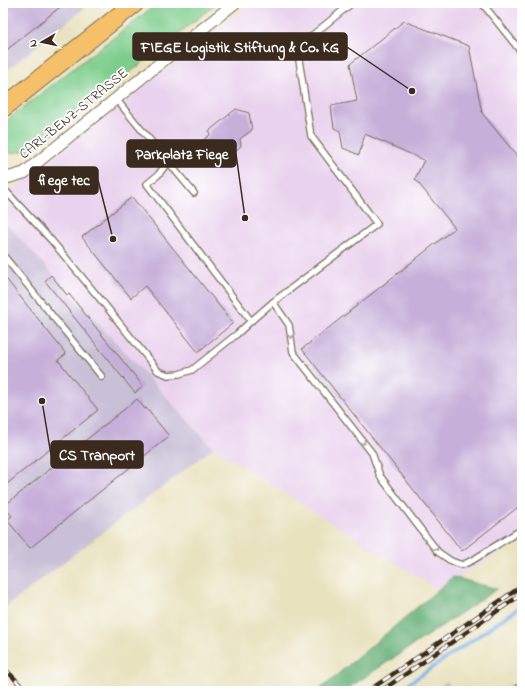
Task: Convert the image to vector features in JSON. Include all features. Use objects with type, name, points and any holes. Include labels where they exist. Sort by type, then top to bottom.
[{"type":"main road","points":[[3,108],[135,3]]},
{"type":"street","name":"CARL-BENZ-STRASSE","points":[[3,179],[24,174],[235,3]]},
{"type":"lane","points":[[3,188],[52,241],[158,372],[168,375],[179,374],[192,370],[274,302],[377,224],[311,136],[299,60],[300,52],[310,37],[352,3]]},
{"type":"lane","points":[[482,3],[522,53]]},
{"type":"lane","points":[[116,99],[194,193]]},
{"type":"lane","points":[[168,162],[158,175],[147,184],[251,321]]},
{"type":"lane","points":[[3,255],[102,377]]},
{"type":"lane","points":[[274,302],[289,325],[293,352],[372,453],[380,476],[438,552],[450,561],[462,565],[473,560],[522,529]]},
{"type":"shaded area","points":[[3,3],[91,3],[3,73]]},
{"type":"shaded area","points":[[251,3],[522,3],[522,540],[437,589],[213,448],[3,220],[3,197]]},
{"type":"shaded area","points":[[3,220],[213,448],[3,609]]},
{"type":"shaded area","points":[[447,681],[454,691],[433,691]]},
{"type":"green space","points":[[158,3],[217,3],[33,150],[3,154],[3,123]]},
{"type":"green space","points":[[453,577],[497,589],[344,691],[318,691]]},
{"type":"green space","points":[[522,680],[522,691],[502,691]]},
{"type":"building","points":[[3,3],[65,3],[3,53]]},
{"type":"building","points":[[404,21],[469,46],[482,113],[522,162],[522,504],[462,551],[302,349],[455,228],[415,179],[424,160],[365,134],[359,155],[343,148],[340,131],[334,128],[331,106],[357,101],[350,64]]},
{"type":"building","points":[[236,109],[249,113],[252,130],[240,139],[241,146],[222,162],[199,152],[199,143],[210,135],[209,131]]},
{"type":"building","points":[[132,197],[233,323],[198,352],[145,286],[131,298],[82,237]]},
{"type":"building","points":[[3,275],[66,354],[58,360],[98,410],[3,487]]},
{"type":"building","points":[[51,275],[67,295],[69,294],[143,386],[135,393],[45,281]]},
{"type":"building","points":[[137,399],[169,436],[30,548],[7,520],[12,516],[4,506]]},
{"type":"waterway","points":[[398,691],[522,606]]},
{"type":"railway","points":[[368,691],[522,586]]},
{"type":"railway","points":[[381,691],[522,594]]},
{"type":"railway","points":[[3,667],[25,691]]},
{"type":"place","name":"FIEGE Logistik Stiftung & Co. KG","points":[[412,91]]},
{"type":"place","name":"Parkplatz Fiege","points":[[245,218]]},
{"type":"place","name":"fiege tec","points":[[113,239]]},
{"type":"place","name":"CS Tranport","points":[[42,401]]}]
